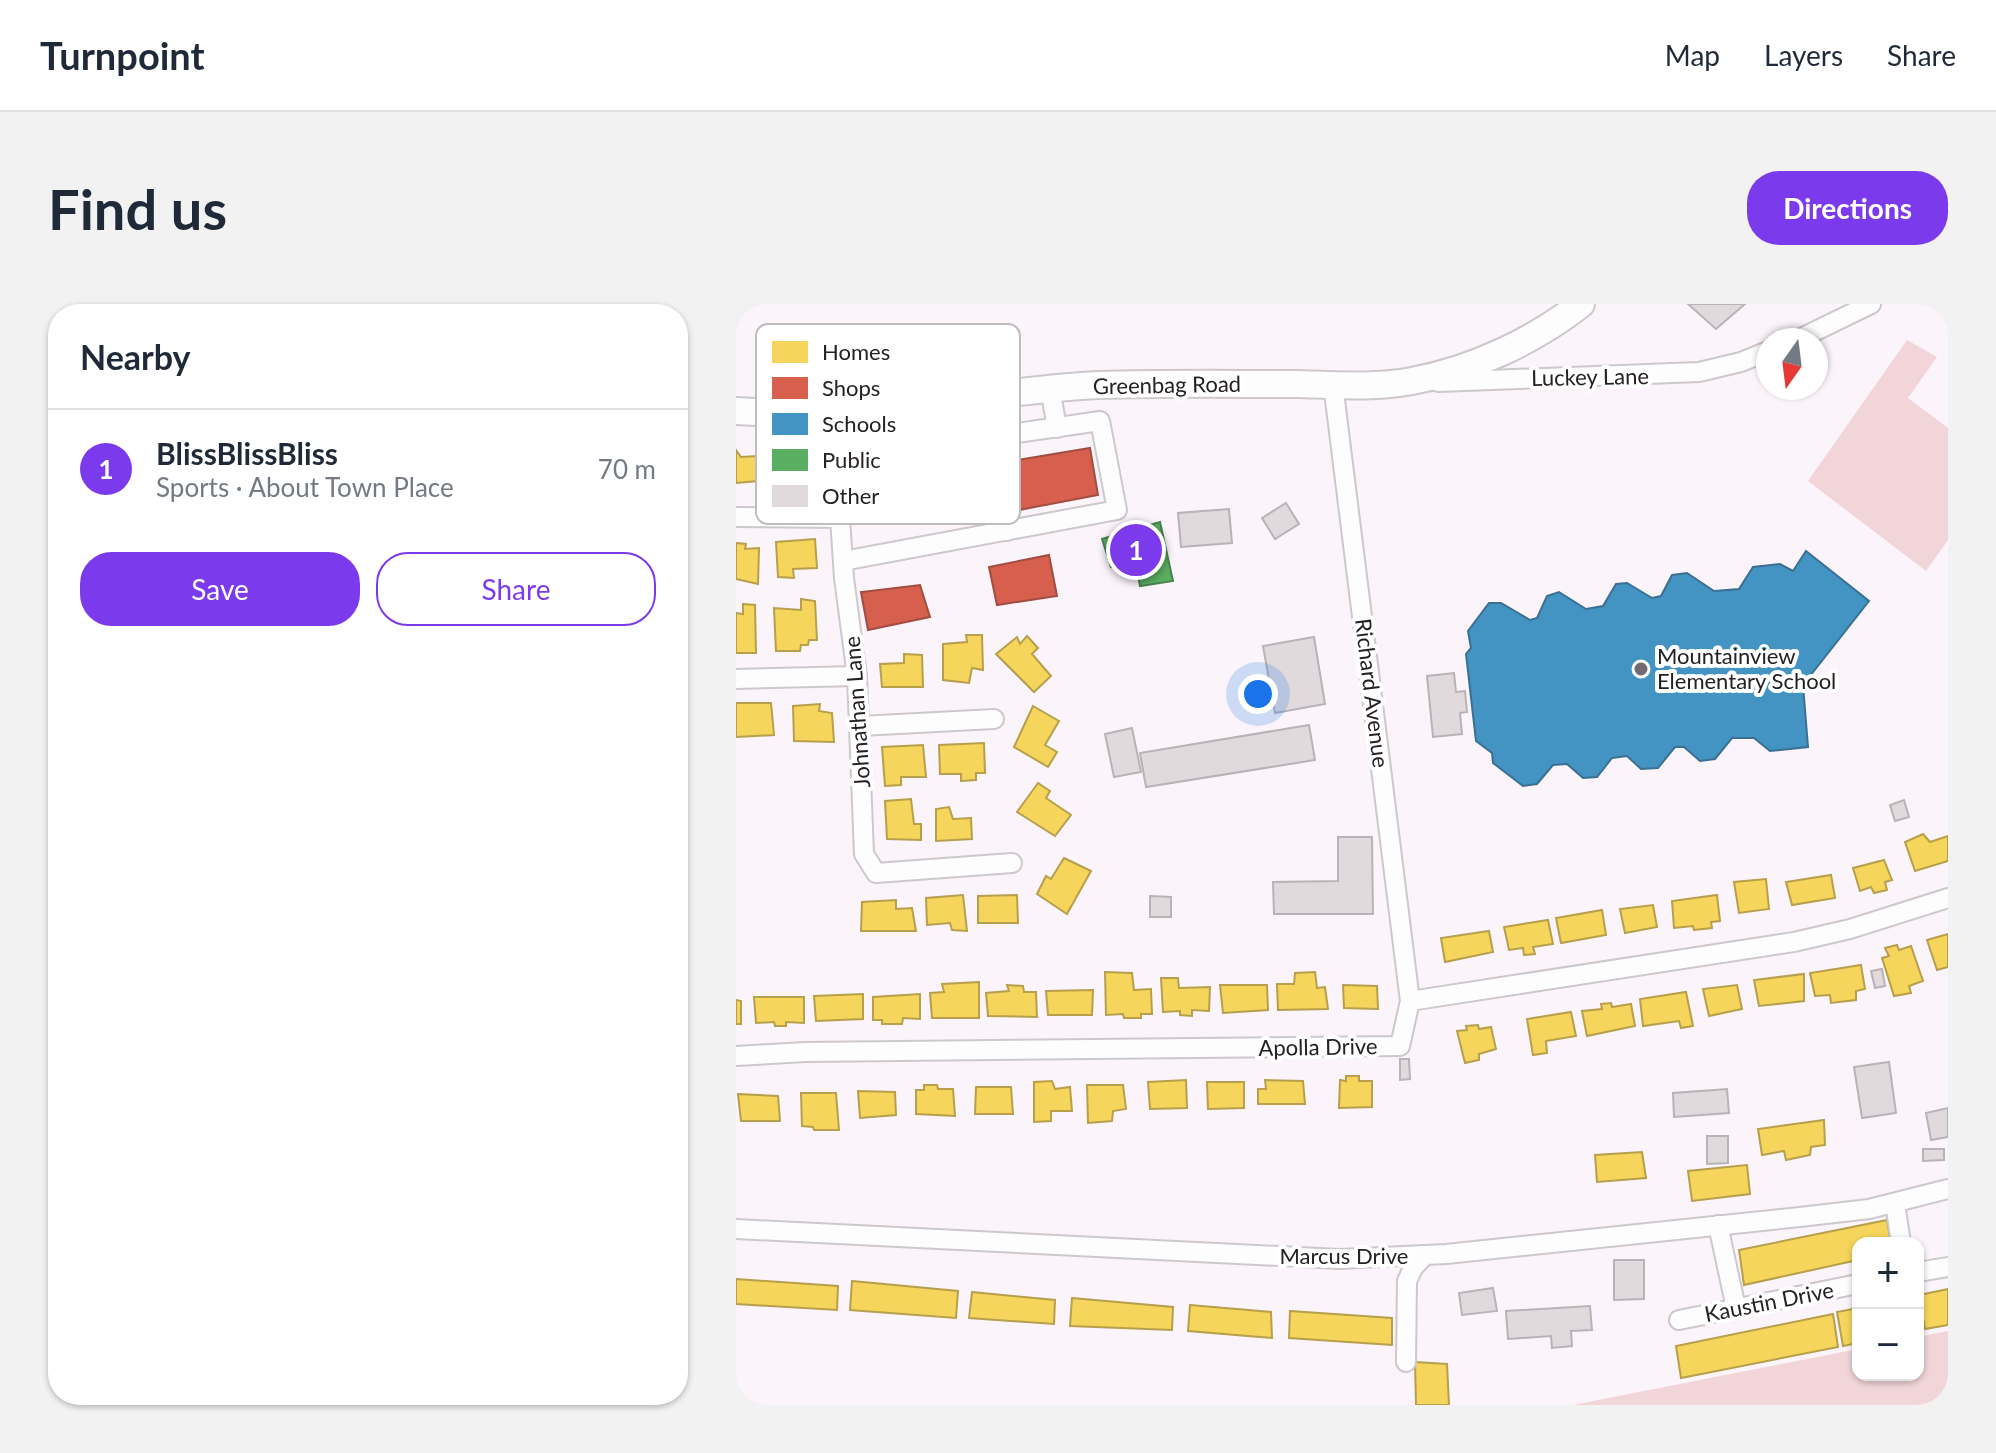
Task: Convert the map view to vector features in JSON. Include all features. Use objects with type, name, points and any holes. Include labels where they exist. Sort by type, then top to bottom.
[{"type":"main road","name":"Greenbag Road","points":[[1020,392],[1156,383],[1409,382],[1444,374],[1505,350],[1581,304]]},
{"type":"street","points":[[1822,328],[1871,304]]},
{"type":"street","name":"Luckey Lane","points":[[1409,382],[1699,372],[1756,356]]},
{"type":"street","name":"Richard Avenue","points":[[1333,384],[1410,1001]]},
{"type":"street","points":[[1050,388],[1057,428]]},
{"type":"street","points":[[843,561],[1117,510],[1100,421],[1020,433]]},
{"type":"street","points":[[736,517],[756,517]]},
{"type":"street","name":"Johnathan Lane","points":[[840,524],[857,676],[864,854],[876,873],[1012,863]]},
{"type":"street","points":[[1006,524],[1007,531]]},
{"type":"street","points":[[736,679],[857,676]]},
{"type":"street","points":[[860,726],[994,719]]},
{"type":"street","points":[[1410,1001],[1794,942],[1850,929],[1948,898]]},
{"type":"street","name":"Apolla Drive","points":[[736,1056],[805,1052],[1400,1046],[1410,1001]]},
{"type":"street","name":"Marcus Drive","points":[[736,1229],[1326,1259],[1425,1255],[1869,1209],[1948,1189]]},
{"type":"street","points":[[1895,1203],[1900,1237]]},
{"type":"street","points":[[1718,1225],[1736,1308]]},
{"type":"street","points":[[1406,1362],[1407,1281],[1413,1268],[1425,1255]]},
{"type":"street","points":[[1924,1271],[1948,1267]]},
{"type":"street","name":"Kaustin Drive","points":[[1679,1320],[1852,1285]]},
{"type":"shaded area","points":[[1907,340],[1937,357],[1908,398],[1948,428],[1948,540],[1926,571],[1808,481]]},
{"type":"shaded area","points":[[1948,1331],[1948,1405],[1573,1405],[1852,1350],[1852,1381],[1924,1381],[1924,1336]]},
{"type":"building: Homes","points":[[736,450],[741,457],[756,456],[756,481],[736,483]]},
{"type":"building: Homes","points":[[815,539],[817,568],[793,569],[794,578],[778,577],[776,542]]},
{"type":"building: Homes","points":[[736,543],[746,544],[745,549],[759,548],[758,584],[736,579]]},
{"type":"building: Homes","points":[[801,599],[815,601],[817,640],[801,645],[800,651],[776,651],[774,608],[801,610]]},
{"type":"building: Homes","points":[[743,604],[755,605],[756,653],[736,653],[736,613],[743,614]]},
{"type":"building: Homes","points":[[966,635],[982,635],[983,670],[972,668],[969,683],[943,680],[943,644],[967,642]]},
{"type":"building: Homes","points":[[1027,636],[1038,648],[1032,654],[1051,676],[1034,692],[996,654],[1017,637],[1020,644]]},
{"type":"building: Homes","points":[[904,654],[922,655],[923,687],[882,687],[880,664],[904,663]]},
{"type":"building: Homes","points":[[736,703],[771,703],[774,735],[736,737]]},
{"type":"building: Homes","points":[[820,704],[819,711],[832,713],[834,742],[794,741],[793,706]]},
{"type":"building: Homes","points":[[1033,706],[1059,721],[1045,745],[1057,752],[1048,767],[1014,747]]},
{"type":"building: Homes","points":[[984,743],[985,773],[976,773],[976,780],[961,781],[961,774],[940,774],[939,745]]},
{"type":"building: Homes","points":[[923,745],[926,777],[901,777],[901,785],[885,786],[882,747]]},
{"type":"building: Homes","points":[[1038,783],[1050,791],[1046,798],[1071,815],[1055,836],[1017,812]]},
{"type":"building: Homes","points":[[911,799],[914,824],[921,824],[921,840],[887,839],[885,801]]},
{"type":"building: Homes","points":[[949,807],[953,819],[971,818],[972,839],[936,841],[936,809]]},
{"type":"building: Homes","points":[[1923,834],[1930,842],[1948,836],[1948,861],[1915,871],[1905,842]]},
{"type":"building: Homes","points":[[1064,858],[1091,871],[1067,914],[1037,894],[1046,876],[1051,879]]},
{"type":"building: Homes","points":[[1884,860],[1892,880],[1885,882],[1887,890],[1874,893],[1871,887],[1860,891],[1853,868]]},
{"type":"building: Homes","points":[[1831,875],[1835,898],[1792,905],[1786,882]]},
{"type":"building: Homes","points":[[1766,879],[1769,909],[1739,913],[1734,882]]},
{"type":"building: Homes","points":[[963,895],[967,931],[952,930],[950,923],[927,925],[926,898]]},
{"type":"building: Homes","points":[[1017,895],[1018,923],[978,923],[978,896]]},
{"type":"building: Homes","points":[[1717,895],[1720,921],[1711,922],[1712,928],[1674,928],[1672,901]]},
{"type":"building: Homes","points":[[896,900],[896,909],[912,908],[916,931],[861,931],[862,902]]},
{"type":"building: Homes","points":[[1653,905],[1657,927],[1625,933],[1620,909]]},
{"type":"building: Homes","points":[[1602,910],[1606,935],[1561,943],[1556,918]]},
{"type":"building: Homes","points":[[1548,920],[1553,944],[1533,947],[1535,954],[1524,955],[1523,948],[1509,950],[1504,927]]},
{"type":"building: Homes","points":[[1489,931],[1493,952],[1445,962],[1441,938]]},
{"type":"building: Homes","points":[[1948,934],[1948,967],[1937,970],[1927,940]]},
{"type":"building: Homes","points":[[1897,945],[1899,950],[1911,946],[1923,981],[1909,986],[1911,993],[1894,996],[1882,958],[1889,956],[1885,948]]},
{"type":"building: Homes","points":[[1861,965],[1865,989],[1856,991],[1856,1000],[1831,1003],[1830,995],[1815,996],[1810,973]]},
{"type":"building: Homes","points":[[1105,972],[1132,973],[1134,990],[1151,989],[1152,1014],[1141,1014],[1141,1018],[1124,1018],[1123,1014],[1106,1015]]},
{"type":"building: Homes","points":[[1315,972],[1317,988],[1325,987],[1328,1009],[1278,1010],[1277,984],[1294,984],[1295,973]]},
{"type":"building: Homes","points":[[1804,974],[1804,1001],[1759,1006],[1754,980]]},
{"type":"building: Homes","points":[[1161,978],[1178,978],[1179,988],[1210,987],[1209,1011],[1192,1010],[1192,1016],[1180,1015],[1180,1011],[1163,1012]]},
{"type":"building: Homes","points":[[979,982],[979,1018],[932,1018],[930,993],[944,992],[942,984]]},
{"type":"building: Homes","points":[[1007,985],[1023,986],[1024,992],[1036,992],[1037,1017],[988,1016],[986,993],[1009,991]]},
{"type":"building: Homes","points":[[1220,985],[1267,985],[1268,1010],[1223,1013]]},
{"type":"building: Homes","points":[[1343,985],[1377,986],[1378,1009],[1344,1008]]},
{"type":"building: Homes","points":[[1737,985],[1742,1009],[1709,1016],[1703,989]]},
{"type":"building: Homes","points":[[1093,990],[1092,1015],[1048,1015],[1046,991]]},
{"type":"building: Homes","points":[[1686,992],[1693,1026],[1681,1028],[1679,1021],[1643,1026],[1640,999]]},
{"type":"building: Homes","points":[[863,994],[863,1019],[816,1021],[814,996]]},
{"type":"building: Homes","points":[[920,994],[920,1019],[903,1018],[902,1024],[882,1024],[882,1020],[873,1020],[873,997]]},
{"type":"building: Homes","points":[[754,997],[804,997],[804,1023],[786,1022],[786,1026],[775,1026],[774,1022],[756,1023]]},
{"type":"building: Homes","points":[[736,1000],[741,1001],[741,1024],[736,1024]]},
{"type":"building: Homes","points":[[1611,1003],[1612,1007],[1631,1004],[1635,1026],[1587,1036],[1582,1011],[1602,1009],[1601,1004]]},
{"type":"building: Homes","points":[[1571,1012],[1576,1036],[1546,1041],[1547,1053],[1533,1055],[1527,1019]]},
{"type":"building: Homes","points":[[1478,1025],[1479,1029],[1491,1027],[1496,1049],[1479,1054],[1479,1060],[1465,1063],[1457,1031]]},
{"type":"building: Homes","points":[[1346,1076],[1359,1076],[1359,1081],[1372,1081],[1372,1107],[1339,1108],[1340,1080],[1346,1081]]},
{"type":"building: Homes","points":[[1186,1080],[1187,1108],[1150,1109],[1148,1082]]},
{"type":"building: Homes","points":[[1265,1080],[1303,1081],[1305,1104],[1258,1104],[1258,1089],[1266,1089]]},
{"type":"building: Homes","points":[[1052,1081],[1055,1089],[1070,1087],[1072,1111],[1051,1111],[1051,1121],[1034,1122],[1034,1082]]},
{"type":"building: Homes","points":[[1207,1082],[1244,1082],[1244,1108],[1208,1109]]},
{"type":"building: Homes","points":[[924,1085],[953,1089],[955,1116],[916,1114],[916,1090],[924,1090]]},
{"type":"building: Homes","points":[[1087,1085],[1123,1085],[1126,1109],[1113,1111],[1112,1121],[1088,1123]]},
{"type":"building: Homes","points":[[976,1087],[1011,1087],[1013,1114],[975,1114]]},
{"type":"building: Homes","points":[[858,1091],[895,1092],[896,1115],[860,1118]]},
{"type":"building: Homes","points":[[801,1093],[836,1093],[839,1130],[814,1130],[813,1127],[802,1126]]},
{"type":"building: Homes","points":[[738,1094],[778,1096],[780,1121],[741,1121]]},
{"type":"building: Homes","points":[[1824,1120],[1825,1145],[1811,1147],[1810,1155],[1786,1160],[1784,1151],[1762,1155],[1758,1129]]},
{"type":"building: Homes","points":[[1642,1152],[1646,1178],[1597,1182],[1595,1155]]},
{"type":"building: Homes","points":[[1747,1165],[1750,1194],[1692,1201],[1688,1171]]},
{"type":"building: Homes","points":[[1887,1220],[1890,1237],[1852,1237],[1852,1261],[1744,1285],[1739,1250]]},
{"type":"building: Homes","points":[[736,1279],[838,1286],[837,1310],[736,1304]]},
{"type":"building: Homes","points":[[852,1281],[958,1291],[956,1318],[850,1310]]},
{"type":"building: Homes","points":[[1948,1289],[1948,1325],[1925,1329],[1924,1294]]},
{"type":"building: Homes","points":[[972,1292],[1055,1300],[1054,1324],[969,1318]]},
{"type":"building: Homes","points":[[1072,1298],[1173,1307],[1172,1330],[1070,1326]]},
{"type":"building: Homes","points":[[1190,1305],[1271,1312],[1272,1338],[1188,1331]]},
{"type":"building: Homes","points":[[1852,1309],[1852,1344],[1843,1346],[1837,1312]]},
{"type":"building: Homes","points":[[1290,1311],[1392,1318],[1392,1345],[1289,1338]]},
{"type":"building: Homes","points":[[1833,1314],[1838,1347],[1681,1378],[1676,1346]]},
{"type":"building: Homes","points":[[1415,1362],[1447,1364],[1449,1405],[1416,1405]]},
{"type":"building: Shops","points":[[1090,448],[1098,495],[1020,510],[1020,460]]},
{"type":"building: Shops","points":[[1049,555],[1057,596],[997,605],[989,567]]},
{"type":"building: Shops","points":[[920,585],[930,617],[868,630],[861,592]]},
{"type":"building: Schools","name":"Mountainview Elementary School","points":[[1806,551],[1869,601],[1803,685],[1808,747],[1770,751],[1754,738],[1732,738],[1715,759],[1700,761],[1684,747],[1675,747],[1658,768],[1641,769],[1627,756],[1612,758],[1597,777],[1583,778],[1567,764],[1553,765],[1537,784],[1523,786],[1493,763],[1492,753],[1476,741],[1466,654],[1471,648],[1468,631],[1489,603],[1501,603],[1530,620],[1537,618],[1547,596],[1559,592],[1586,609],[1603,606],[1616,584],[1627,583],[1652,598],[1661,596],[1672,575],[1687,573],[1714,591],[1739,589],[1753,567],[1780,564],[1793,571]]},
{"type":"building: Public","points":[[1160,522],[1173,581],[1140,586],[1135,560],[1111,567],[1102,539]]},
{"type":"building: Other","points":[[1688,304],[1745,304],[1716,329]]},
{"type":"building: Other","points":[[1286,503],[1299,524],[1275,539],[1262,518]]},
{"type":"building: Other","points":[[1229,509],[1232,543],[1181,547],[1178,513]]},
{"type":"building: Other","points":[[1314,637],[1325,704],[1275,713],[1263,646]]},
{"type":"building: Other","points":[[1454,673],[1456,692],[1465,691],[1467,712],[1460,713],[1462,734],[1433,737],[1427,676]]},
{"type":"building: Other","points":[[1309,725],[1315,760],[1146,787],[1140,753]]},
{"type":"building: Other","points":[[1132,728],[1141,772],[1114,777],[1105,734]]},
{"type":"building: Other","points":[[1904,800],[1909,817],[1895,821],[1890,805]]},
{"type":"building: Other","points":[[1338,837],[1372,837],[1373,914],[1274,914],[1273,882],[1338,881]]},
{"type":"building: Other","points":[[1150,896],[1171,897],[1171,917],[1150,917]]},
{"type":"building: Other","points":[[1882,969],[1885,986],[1875,988],[1871,971]]},
{"type":"building: Other","points":[[1400,1059],[1409,1059],[1410,1079],[1400,1080]]},
{"type":"building: Other","points":[[1889,1062],[1896,1113],[1862,1118],[1854,1067]]},
{"type":"building: Other","points":[[1727,1089],[1729,1113],[1674,1117],[1673,1093]]},
{"type":"building: Other","points":[[1948,1108],[1948,1137],[1931,1140],[1926,1113]]},
{"type":"building: Other","points":[[1707,1136],[1728,1136],[1728,1163],[1707,1164]]},
{"type":"building: Other","points":[[1923,1149],[1944,1149],[1944,1160],[1923,1161]]},
{"type":"building: Other","points":[[1614,1260],[1644,1260],[1644,1299],[1614,1300]]},
{"type":"building: Other","points":[[1493,1288],[1497,1311],[1462,1315],[1459,1293]]},
{"type":"building: Other","points":[[1590,1306],[1592,1330],[1571,1331],[1572,1346],[1552,1348],[1551,1336],[1508,1339],[1506,1311]]},
{"type":"place","name":"BlissBlissBliss","points":[[1136,550]]},
{"type":"place","name":"Mountainview Elementary School","points":[[1641,669]]}]
